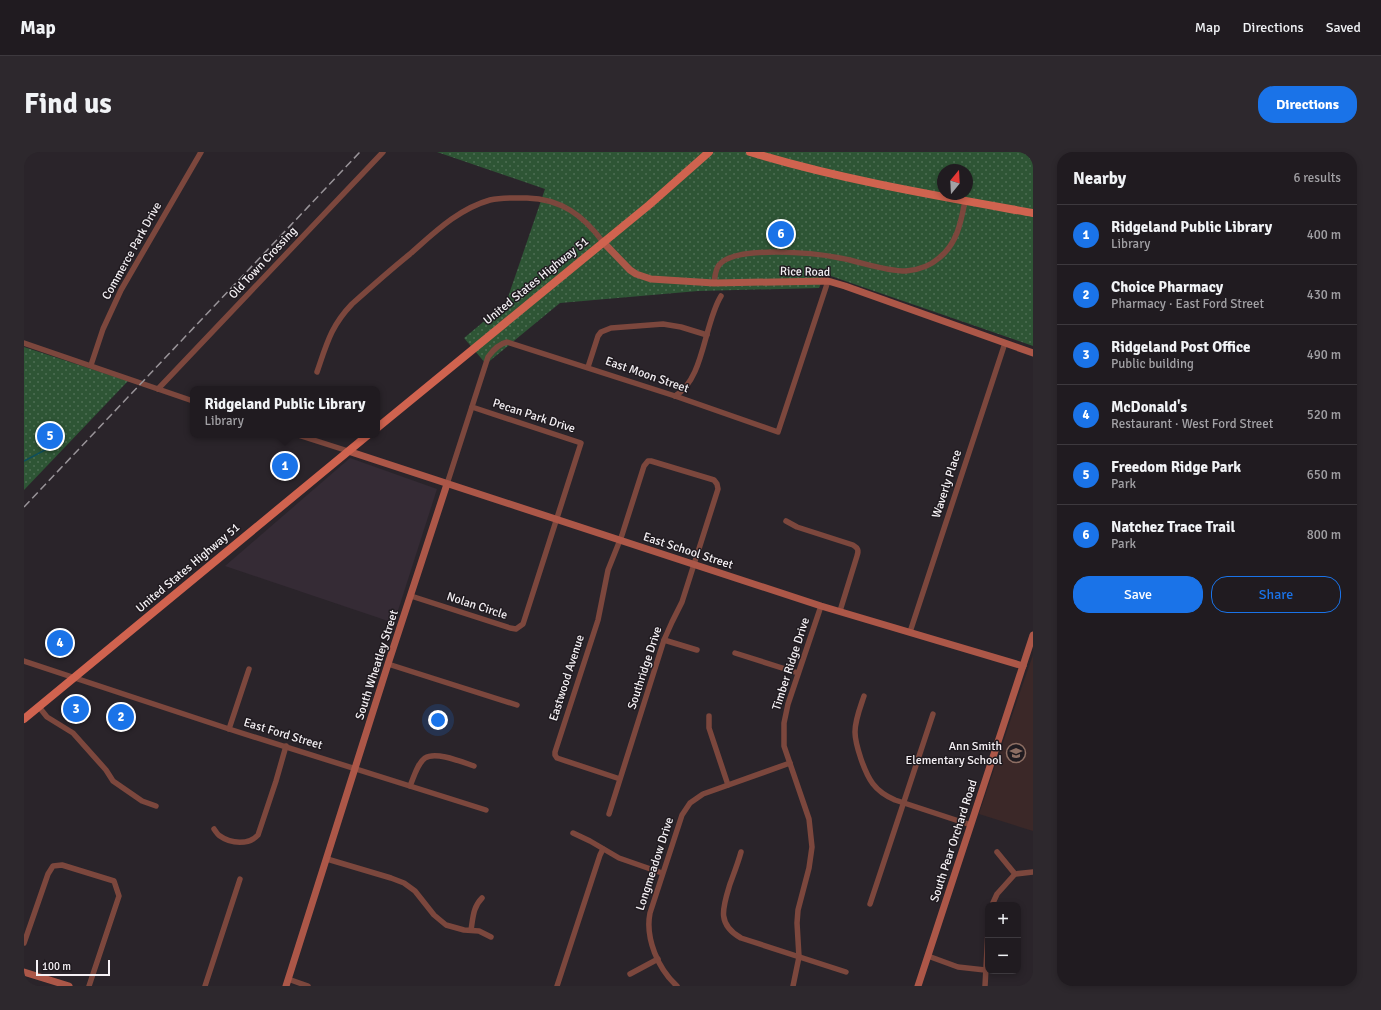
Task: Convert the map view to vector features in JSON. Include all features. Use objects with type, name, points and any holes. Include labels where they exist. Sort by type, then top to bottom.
[{"type":"main road","name":"United States Highway 51","points":[[380,426],[673,185],[709,152]]},
{"type":"main road","points":[[751,152],[813,170],[894,188],[1033,213]]},
{"type":"main road","name":"United States Highway 51","points":[[24,719],[364,438]]},
{"type":"street","name":"Commerce Park Drive","points":[[91,365],[103,329],[121,290],[201,152]]},
{"type":"street","name":"Old Town Crossing","points":[[158,389],[382,152]]},
{"type":"street","points":[[317,372],[332,331],[344,312],[444,224],[474,206],[490,200],[510,198],[536,198],[552,202],[570,210],[591,227],[603,242]]},
{"type":"street","points":[[714,283],[716,270],[718,266],[726,259],[737,256],[773,252],[812,253],[896,270],[908,271],[920,268],[940,258],[951,246],[958,232],[965,201]]},
{"type":"street","name":"Rice Road","points":[[603,242],[625,266],[636,274],[644,277],[661,280],[714,283],[828,282],[845,286],[1033,353]]},
{"type":"street","name":"East Moon Street","points":[[507,342],[588,367],[778,432],[828,282]]},
{"type":"street","points":[[675,396],[686,387],[691,380],[707,336],[713,312],[721,296]]},
{"type":"street","points":[[588,367],[598,336],[601,332],[611,328],[663,324],[681,327],[707,336]]},
{"type":"street","name":"South Wheatley Street","points":[[287,983],[388,664],[488,357],[502,343],[507,342]]},
{"type":"street","points":[[24,343],[190,400]]},
{"type":"street","name":"Waverly Place","points":[[910,632],[1005,343]]},
{"type":"street","name":"Pecan Park Drive","points":[[472,407],[581,442],[556,519]]},
{"type":"street","points":[[307,438],[348,451]]},
{"type":"street","name":"East School Street","points":[[348,451],[821,606],[1023,666]]},
{"type":"street","name":"Southridge Drive","points":[[609,814],[664,640],[682,602],[718,489],[717,484],[714,480],[653,461],[648,461],[644,466],[619,540]]},
{"type":"street","name":"Nolan Circle","points":[[411,596],[516,629],[523,624],[556,519]]},
{"type":"street","points":[[786,521],[797,527],[856,547],[858,552],[857,556],[840,611]]},
{"type":"street","name":"Eastwood Avenue","points":[[619,540],[608,570],[598,620],[555,755],[557,758],[620,779]]},
{"type":"street","name":"Timber Ridge Drive","points":[[793,986],[800,957],[797,923],[798,910],[811,859],[812,839],[809,819],[784,746],[784,723],[788,704],[821,606]]},
{"type":"street","name":"South Pear Orchard Road","points":[[918,986],[1033,635]]},
{"type":"street","points":[[664,640],[697,650]]},
{"type":"street","points":[[735,653],[798,673]]},
{"type":"street","name":"East Ford Street","points":[[24,660],[229,729],[486,810]]},
{"type":"street","points":[[388,664],[517,705]]},
{"type":"street","points":[[229,729],[249,669]]},
{"type":"street","points":[[864,696],[858,713],[855,732],[858,749],[868,778],[879,791],[886,796],[971,825]]},
{"type":"street","points":[[39,707],[47,717],[72,733],[106,770],[113,781],[142,801],[156,806]]},
{"type":"street","points":[[870,904],[933,714]]},
{"type":"street","points":[[710,716],[709,728],[728,785]]},
{"type":"street","points":[[214,829],[220,837],[237,842],[249,842],[258,835],[276,782],[286,746]]},
{"type":"street","points":[[410,786],[418,767],[424,758],[432,755],[443,756],[474,766]]},
{"type":"street","name":"Longmeadow Drive","points":[[677,986],[671,981],[658,960],[650,937],[648,920],[662,873],[685,810],[696,798],[703,794],[790,763]]},
{"type":"street","points":[[573,833],[590,841],[610,854],[662,873]]},
{"type":"street","points":[[556,986],[603,849]]},
{"type":"street","points":[[741,852],[724,904],[723,915],[727,926],[741,938],[846,972]]},
{"type":"street","points":[[997,852],[1015,874]]},
{"type":"street","points":[[327,859],[404,883],[415,891],[434,915],[446,925],[479,931],[491,937]]},
{"type":"street","points":[[24,943],[48,874],[53,866],[62,865],[114,881],[118,896],[90,986]]},
{"type":"street","points":[[993,902],[997,894],[1015,874],[1033,872]]},
{"type":"street","points":[[205,986],[240,879]]},
{"type":"street","points":[[471,930],[474,911],[482,898]]},
{"type":"street","points":[[928,956],[958,966],[985,970]]},
{"type":"street","points":[[630,974],[658,960]]},
{"type":"street","points":[[24,972],[69,986]]},
{"type":"street","points":[[985,974],[986,986]]},
{"type":"street","points":[[287,983],[308,986]]},
{"type":"shaded area","points":[[350,458],[437,489],[394,623],[225,566]]},
{"type":"shaded area","name":"Ann Smith Elementary School","points":[[1033,655],[1033,831],[979,814]]},
{"type":"green space","points":[[437,152],[1033,152],[1033,346],[825,274],[819,288],[698,291],[560,303],[486,364],[464,338],[506,303],[545,189]]},
{"type":"green space","points":[[24,347],[128,381],[24,490]]},
{"type":"waterway","points":[[24,461],[60,442]]},
{"type":"railway","points":[[24,507],[360,152]]},
{"type":"place","name":"Natchez Trace Trail","points":[[781,234]]},
{"type":"place","name":"Freedom Ridge Park","points":[[50,436]]},
{"type":"place","name":"Ridgeland Public Library","points":[[285,466]]},
{"type":"place","name":"McDonald's","points":[[60,643]]},
{"type":"place","name":"Ridgeland Post Office","points":[[76,709]]},
{"type":"place","name":"Choice Pharmacy","points":[[121,717]]},
{"type":"place","name":"Ann Smith Elementary School","points":[[1016,753]]}]
